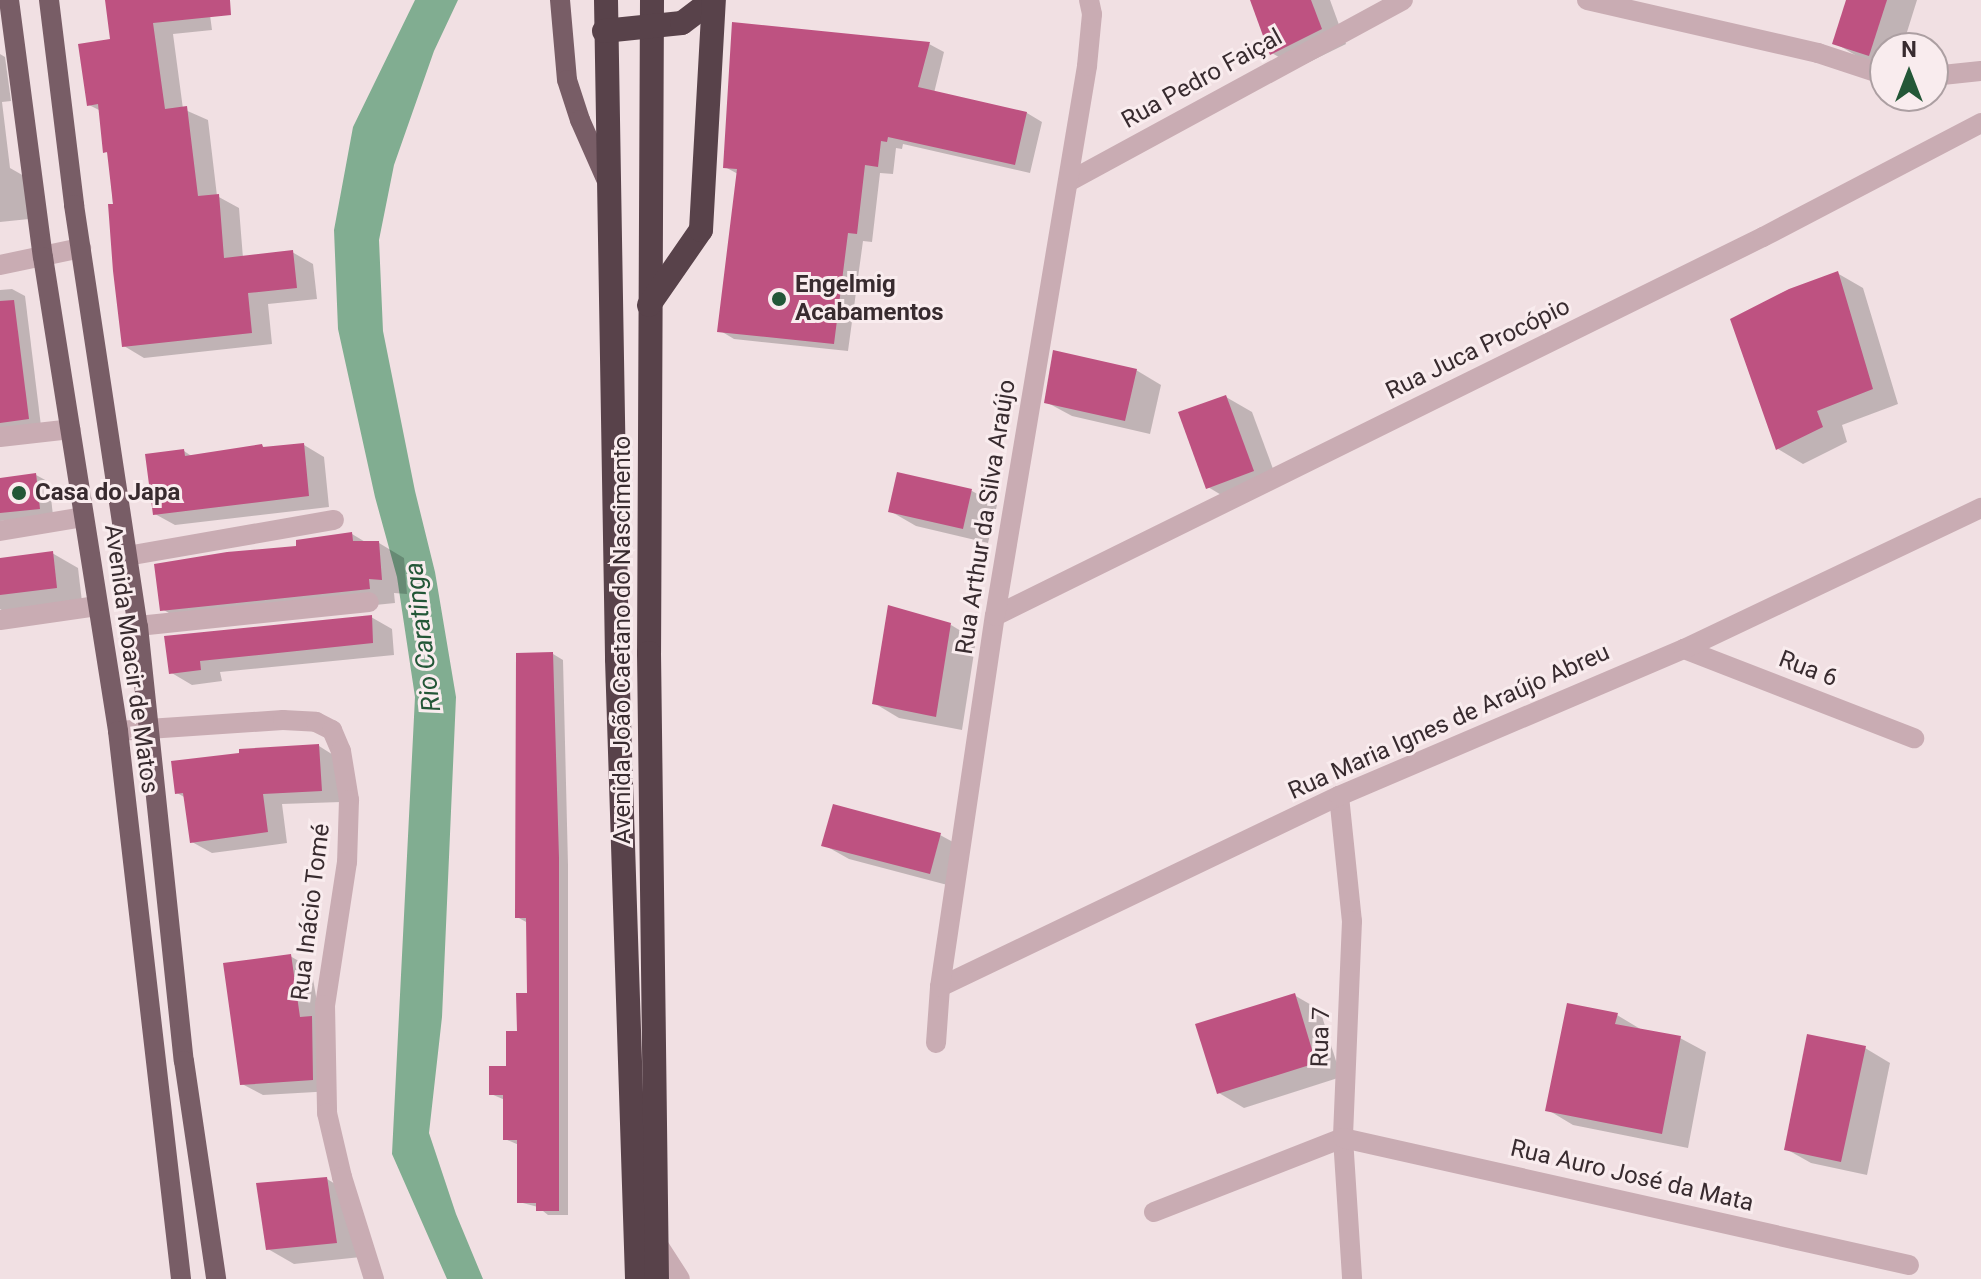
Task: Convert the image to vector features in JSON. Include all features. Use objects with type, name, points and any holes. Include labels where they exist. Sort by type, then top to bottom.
[{"type":"highway","name":"Avenida João Caetano do Nascimento","points":[[606,0],[606,179],[637,1279]]},
{"type":"highway","name":"Avenida João Caetano do Nascimento","points":[[652,0],[649,653],[657,1279]]},
{"type":"highway","points":[[604,31],[682,23],[714,0]]},
{"type":"highway","points":[[649,305],[701,230],[714,0]]},
{"type":"main road","name":"Avenida Moacir de Matos","points":[[9,0],[43,257],[118,731],[181,1279]]},
{"type":"main road","name":"Avenida Moacir de Matos","points":[[49,0],[81,248],[138,626],[184,1061],[216,1279]]},
{"type":"main road","name":"Avenida João Caetano do Nascimento","points":[[560,0],[567,80],[580,120],[606,179]]},
{"type":"street","name":"Rua Arthur da Silva Araújo","points":[[936,1043],[940,987],[995,616],[1087,66],[1092,14],[1089,0]]},
{"type":"street","name":"Rua Pedro Faiçal","points":[[1068,182],[1403,0]]},
{"type":"street","points":[[1587,0],[1818,53],[1869,70]]},
{"type":"street","points":[[1949,74],[1981,71]]},
{"type":"street","name":"Rua Juca Procópio","points":[[995,616],[1763,237],[1981,123]]},
{"type":"street","points":[[0,265],[81,248]]},
{"type":"street","points":[[0,437],[71,429]]},
{"type":"street","name":"Rua Maria Ignes de Araújo Abreu","points":[[940,987],[1339,796],[1684,649],[1981,508]]},
{"type":"street","points":[[0,531],[84,517]]},
{"type":"street","points":[[127,556],[334,520]]},
{"type":"street","points":[[138,626],[369,602]]},
{"type":"street","points":[[0,620],[97,606]]},
{"type":"street","name":"Rua 6","points":[[1684,649],[1914,738]]},
{"type":"street","name":"Rua Inácio Tomé","points":[[118,731],[283,720],[316,722],[332,730],[341,751],[349,800],[347,862],[325,1005],[325,1087],[327,1113],[342,1177],[374,1279]]},
{"type":"street","name":"Rua 7","points":[[1339,796],[1352,921],[1343,1138],[1352,1279]]},
{"type":"street","points":[[1154,1212],[1343,1138]]},
{"type":"street","name":"Rua Auro José da Mata","points":[[1343,1138],[1909,1265]]},
{"type":"street","points":[[658,1245],[680,1279]]},
{"type":"water","name":"Rio Caratinga","points":[[415,0],[458,0],[434,51],[394,165],[379,240],[383,331],[415,491],[435,572],[456,697],[442,1017],[429,1133],[456,1214],[483,1279],[447,1279],[392,1154],[415,697],[397,577],[375,497],[338,329],[334,230],[353,127]]},
{"type":"building","points":[[105,0],[230,0],[231,15],[153,23],[165,109],[187,106],[198,196],[219,194],[224,258],[293,250],[297,288],[248,293],[252,333],[122,347],[113,271],[108,204],[113,204],[107,152],[103,153],[98,104],[87,106],[78,44],[110,39]]},
{"type":"building","points":[[1250,0],[1311,0],[1322,29],[1270,55]]},
{"type":"building","points":[[1846,0],[1887,0],[1877,32],[1869,32],[1869,56],[1832,44]]},
{"type":"building","points":[[732,22],[930,42],[918,87],[1027,112],[1015,165],[888,137],[887,142],[881,141],[878,167],[865,165],[857,234],[848,233],[834,344],[717,332],[737,169],[723,168]]},
{"type":"building","points":[[1838,271],[1873,389],[1817,411],[1823,427],[1776,450],[1730,319],[1789,289]]},
{"type":"building","points":[[14,300],[29,419],[0,423],[0,301]]},
{"type":"building","points":[[1053,350],[1137,369],[1125,421],[1044,403]]},
{"type":"building","points":[[1226,395],[1254,471],[1206,489],[1178,412]]},
{"type":"building","points":[[304,443],[309,496],[153,515],[145,454],[184,449],[185,456],[262,444],[263,447]]},
{"type":"building","points":[[897,472],[972,489],[963,529],[888,512]]},
{"type":"building","name":"Casa do Japa","points":[[36,473],[40,509],[0,513],[0,478]]},
{"type":"building","points":[[352,532],[353,541],[379,541],[382,580],[369,579],[370,589],[160,611],[154,564],[227,552],[296,546],[296,540]]},
{"type":"building","points":[[53,551],[57,588],[0,595],[0,558]]},
{"type":"building","points":[[888,605],[951,623],[936,717],[872,704]]},
{"type":"building","points":[[372,615],[373,643],[200,661],[201,670],[169,674],[164,636]]},
{"type":"building","points":[[553,652],[559,858],[559,1211],[536,1211],[536,1203],[517,1203],[517,1140],[503,1140],[503,1095],[489,1095],[489,1066],[506,1066],[506,1031],[517,1031],[516,993],[527,993],[526,918],[515,918],[516,653]]},
{"type":"building","points":[[319,744],[322,791],[263,794],[268,832],[190,843],[183,793],[175,794],[171,761],[239,753],[239,749]]},
{"type":"building","points":[[833,804],[941,833],[930,874],[821,846]]},
{"type":"building","points":[[291,954],[300,1017],[312,1016],[313,1080],[240,1085],[223,963]]},
{"type":"building","points":[[1295,993],[1316,1063],[1217,1094],[1195,1024]]},
{"type":"building","points":[[1567,1003],[1618,1013],[1615,1024],[1681,1036],[1662,1134],[1545,1111]]},
{"type":"building","points":[[1807,1034],[1866,1046],[1841,1162],[1784,1150]]},
{"type":"building","points":[[327,1177],[337,1243],[266,1250],[256,1183]]},
{"type":"place","name":"Engelmig Acabamentos","points":[[779,299]]},
{"type":"place","name":"Casa do Japa","points":[[19,493]]}]
